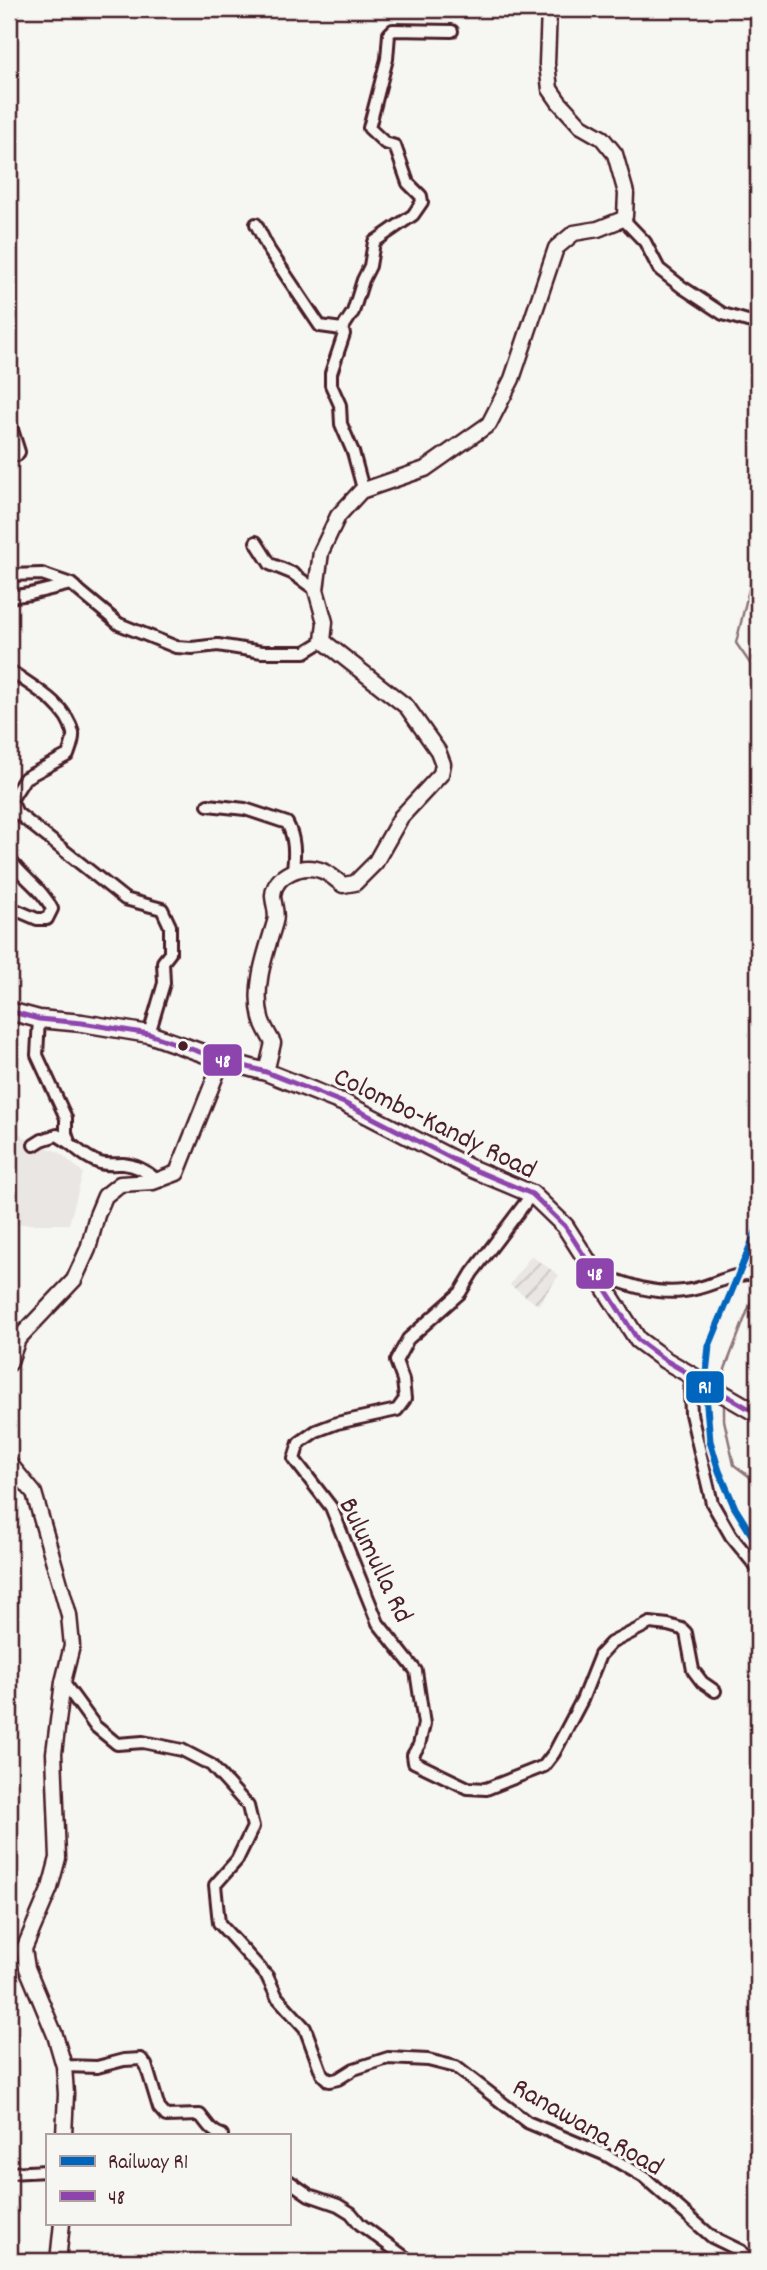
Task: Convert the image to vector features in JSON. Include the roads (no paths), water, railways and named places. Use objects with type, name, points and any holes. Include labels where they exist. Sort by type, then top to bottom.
[{"type":"highway","name":"Colombo-Kandy Road","points":[[9,1011],[39,1019],[149,1034],[222,1060],[266,1072],[344,1102],[470,1168],[532,1194],[565,1226],[638,1340],[665,1360],[752,1410]]},
{"type":"main road","points":[[266,1072],[273,1043],[261,1019],[259,997],[261,965],[276,918],[273,896],[276,886],[293,870],[303,868],[321,870],[343,885],[355,883],[375,863],[401,817],[441,774],[443,764],[438,751],[407,707],[323,641],[325,622],[316,590],[321,552],[338,516],[361,491],[425,469],[489,424],[512,379],[555,248],[575,233],[598,229],[625,216],[626,193],[615,154],[602,138],[581,126],[550,89],[547,64],[549,9]]},
{"type":"main road","points":[[9,1364],[18,1339],[74,1280],[88,1249],[105,1196],[120,1184],[151,1182],[177,1173],[222,1060]]},
{"type":"main road","points":[[9,1463],[34,1493],[69,1615],[72,1646],[63,1682],[54,1753],[58,1858],[50,1888],[24,1949],[27,1968],[55,2035],[64,2066],[64,2134]]},
{"type":"main road","points":[[58,2261],[62,2224]]},
{"type":"street","points":[[9,12],[14,9]]},
{"type":"street","points":[[342,329],[353,313],[363,279],[370,266],[374,242],[413,215],[422,202],[421,197],[408,183],[395,146],[385,143],[369,128],[387,59],[389,34],[393,30],[452,31]]},
{"type":"street","points":[[623,219],[645,242],[659,269],[723,314],[758,324]]},
{"type":"street","points":[[256,224],[320,326],[342,329]]},
{"type":"street","points":[[342,329],[344,334],[331,373],[331,385],[340,405],[341,424],[354,452],[361,491]]},
{"type":"street","points":[[9,420],[19,452],[17,455],[9,445]]},
{"type":"street","points":[[256,542],[270,564],[292,573],[316,590]]},
{"type":"street","points":[[9,575],[43,574],[71,584],[119,624],[176,647],[218,645],[262,652],[305,652],[323,641]]},
{"type":"street","points":[[9,597],[71,584]]},
{"type":"street","points":[[9,670],[65,715],[74,735],[68,755],[25,778],[9,793]]},
{"type":"street","points":[[25,778],[11,800],[17,813],[125,899],[162,909],[170,926],[170,953],[163,962],[164,983],[149,1034]]},
{"type":"street","points":[[208,804],[244,809],[287,823],[293,834],[293,870]]},
{"type":"street","points":[[9,858],[49,901],[52,909],[47,919],[37,919],[9,907]]},
{"type":"street","points":[[39,1019],[37,1055],[66,1118],[68,1137],[83,1155],[102,1164],[127,1164],[145,1170],[151,1182]]},
{"type":"street","points":[[34,1146],[57,1135],[68,1137]]},
{"type":"street","name":"Bulumulla Rd","points":[[532,1194],[460,1293],[408,1339],[396,1362],[403,1380],[405,1399],[397,1410],[337,1423],[316,1431],[299,1443],[293,1459],[331,1507],[378,1623],[416,1671],[424,1724],[419,1745],[413,1755],[414,1762],[468,1788],[486,1788],[544,1766],[554,1753],[582,1700],[600,1655],[611,1643],[650,1623],[668,1625],[687,1633],[693,1670],[702,1682],[715,1691]]},
{"type":"street","points":[[597,1274],[643,1290],[684,1292],[738,1274],[757,1274]]},
{"type":"street","points":[[692,1375],[691,1414],[712,1503],[731,1536],[758,1569]]},
{"type":"street","name":"Ranawana Road","points":[[63,1682],[95,1726],[117,1744],[143,1742],[182,1750],[212,1765],[248,1806],[253,1826],[237,1860],[215,1885],[219,1923],[267,1976],[277,1997],[305,2028],[322,2074],[328,2081],[338,2080],[354,2069],[388,2058],[429,2060],[456,2067],[527,2122],[606,2155],[644,2177],[712,2237],[741,2251],[748,2261]]},
{"type":"street","points":[[64,2066],[97,2067],[141,2059],[146,2065],[159,2108],[166,2116],[200,2115],[216,2134]]},
{"type":"street","points":[[9,2173],[46,2171]]},
{"type":"street","points":[[290,2181],[309,2196],[338,2205],[351,2213],[360,2224],[410,2261]]},
{"type":"waterway","points":[[758,552],[736,643],[758,675]]},
{"type":"waterway","points":[[725,1388],[725,1369],[758,1284]]},
{"type":"waterway","points":[[724,1401],[724,1420],[734,1465],[758,1483]]},
{"type":"rail line","name":"R1","points":[[758,1227],[709,1346],[705,1383],[710,1441],[719,1471],[735,1508],[758,1545]]}]
